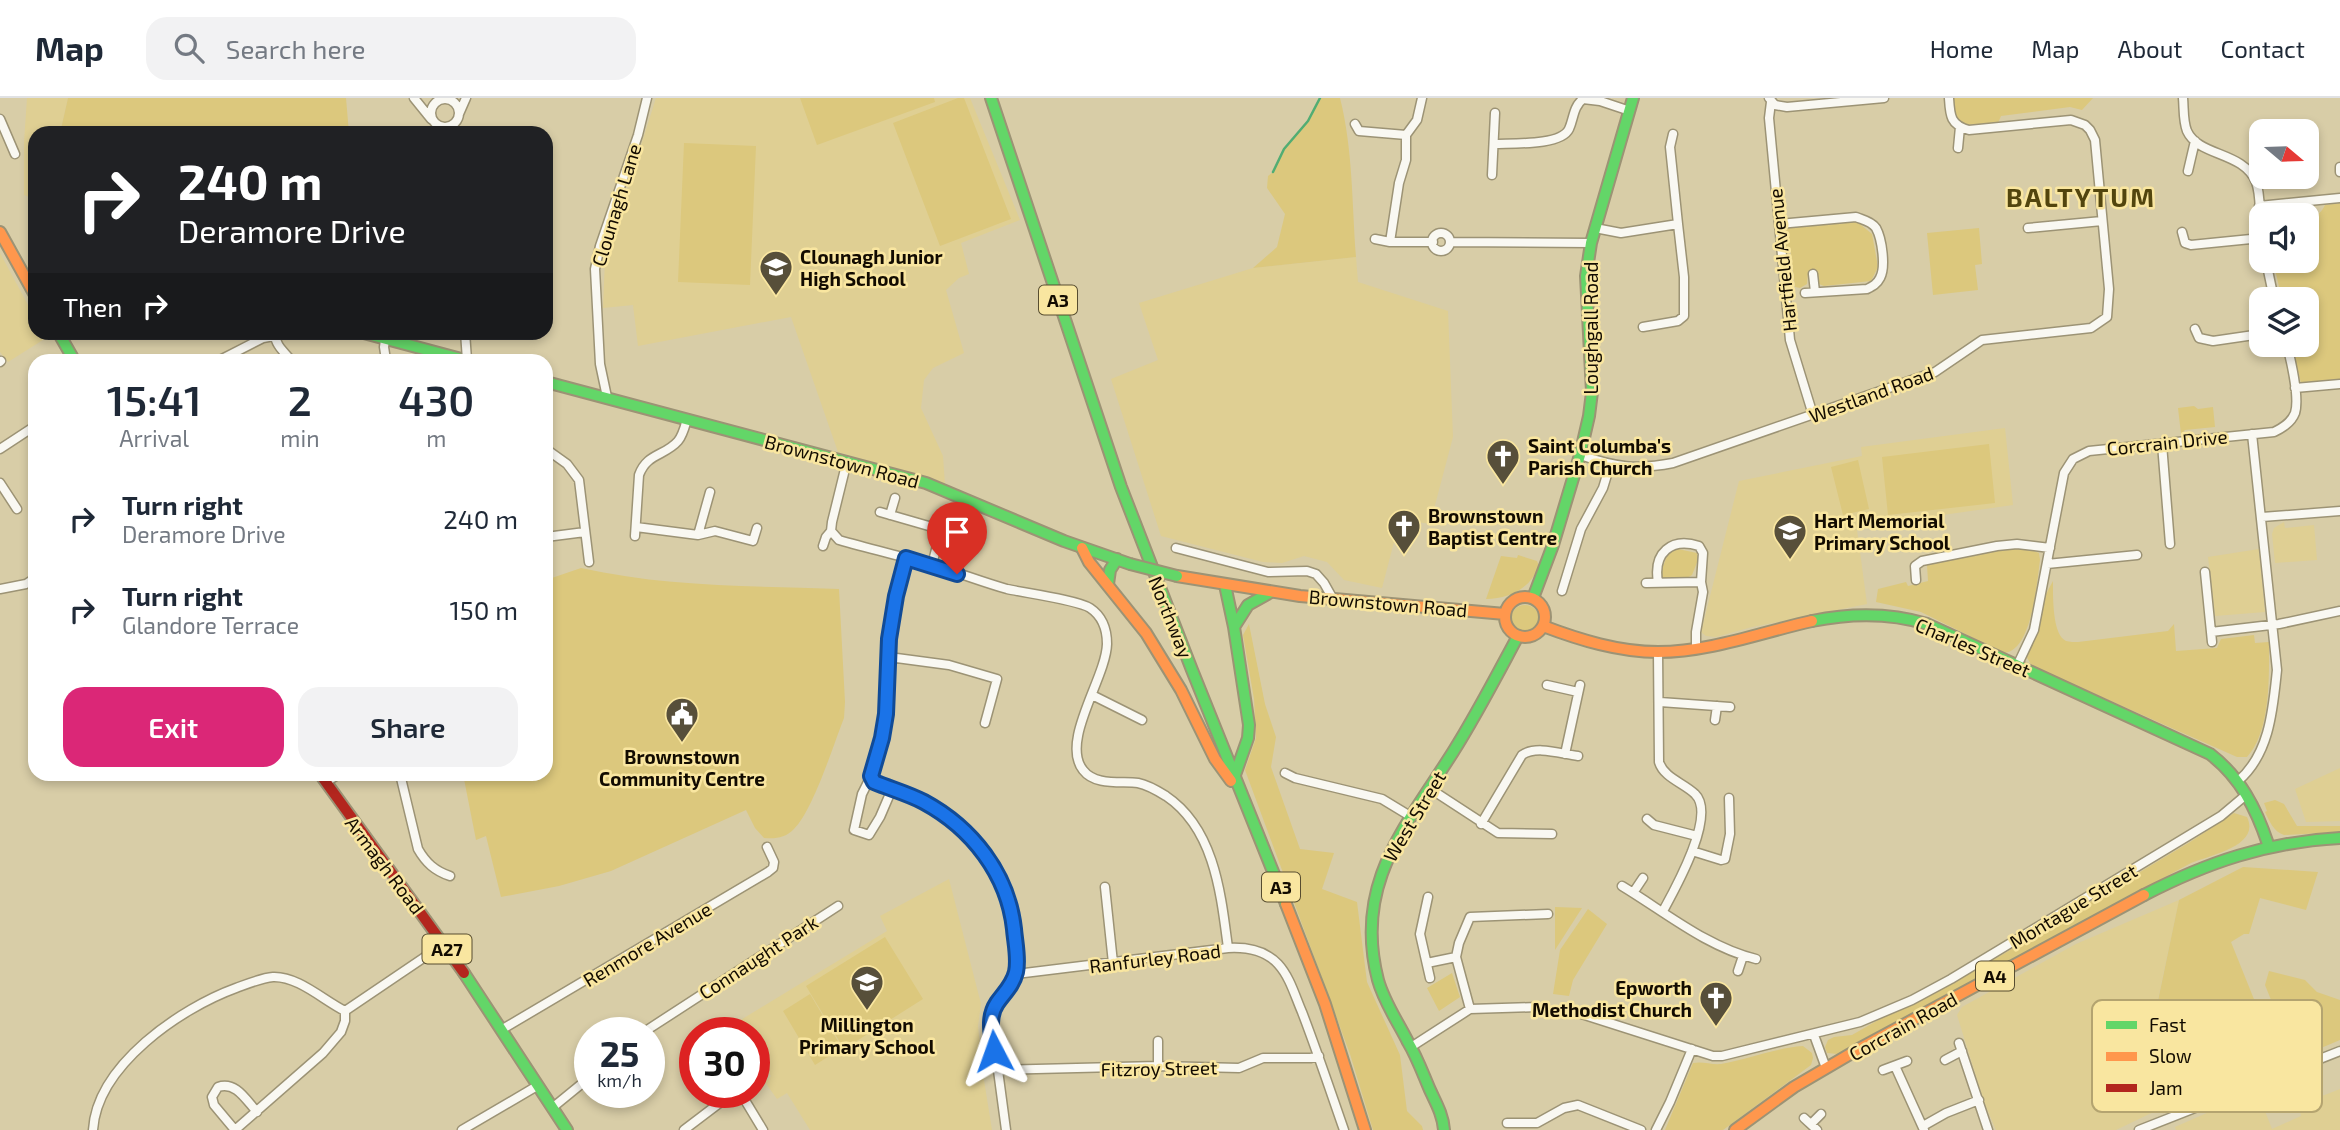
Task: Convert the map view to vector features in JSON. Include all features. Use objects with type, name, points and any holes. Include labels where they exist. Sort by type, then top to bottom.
[{"type":"main road","name":"Northway","points":[[990,98],[1014,160],[1140,539],[1315,975],[1336,1033],[1365,1130]]},
{"type":"main road","name":"Loughgall Road","points":[[1533,598],[1553,545],[1589,416],[1592,392],[1587,276],[1591,243],[1633,98]]},
{"type":"main road","points":[[0,232],[28,273]]},
{"type":"main road","points":[[385,340],[442,354]]},
{"type":"main road","name":"Brownstown Road","points":[[553,384],[847,460],[926,484],[1082,548],[1177,576],[1271,592],[1505,614]]},
{"type":"main road","points":[[1082,548],[1089,562],[1146,633],[1181,690],[1215,759],[1244,799]]},
{"type":"main road","points":[[1108,584],[1108,572],[1117,559]]},
{"type":"main road","points":[[1225,585],[1249,725],[1248,738],[1234,775]]},
{"type":"main road","points":[[1234,627],[1241,611],[1251,601],[1271,592]]},
{"type":"main road","points":[[1533,598],[1542,607],[1545,620],[1539,631],[1530,637],[1518,636],[1509,630],[1504,619],[1505,614],[1515,599],[1533,598]]},
{"type":"main road","name":"Charles Street","points":[[1543,626],[1613,646],[1658,652],[1696,647],[1834,618],[1879,614],[1935,626],[2203,750],[2218,760],[2238,781],[2256,812],[2268,845]]},
{"type":"main road","name":"West Street","points":[[1444,1130],[1442,1116],[1378,981],[1371,949],[1369,920],[1373,894],[1399,833],[1454,750],[1518,636]]},
{"type":"main road","name":"Armagh Road","points":[[325,781],[346,816],[444,944],[567,1130]]},
{"type":"main road","name":"A4","points":[[2268,845],[2340,838]]},
{"type":"main road","name":"Corcrain Road","points":[[1735,1130],[1771,1101],[1826,1068],[2141,896],[2203,865],[2268,845]]},
{"type":"street","points":[[414,98],[432,121],[440,126]]},
{"type":"street","points":[[453,126],[466,98]]},
{"type":"street","name":"Clounagh Lane","points":[[607,397],[600,364],[595,269],[638,135],[647,98]]},
{"type":"street","points":[[1390,242],[1399,183],[1406,160],[1406,135],[1417,120],[1422,98]]},
{"type":"street","points":[[1770,100],[1775,105],[1787,107],[1884,98]]},
{"type":"street","points":[[1949,98],[1950,117],[1960,127],[1958,148]]},
{"type":"street","points":[[2183,98],[2187,129],[2195,141],[2241,163],[2257,184],[2259,203]]},
{"type":"street","points":[[434,126],[430,114],[433,105],[444,99],[456,105],[459,114]]},
{"type":"street","points":[[1494,144],[1560,138],[1570,129],[1578,103],[1583,99],[1600,101],[1630,111]]},
{"type":"street","name":"Hartfield Avenue","points":[[1770,100],[1769,118],[1790,340],[1813,415]]},
{"type":"street","points":[[1492,175],[1495,113]]},
{"type":"street","points":[[0,119],[15,154]]},
{"type":"street","name":"Westland Road","points":[[1580,455],[1610,465],[1647,468],[1673,463],[1935,373],[1982,340],[2091,328],[2100,323],[2106,317],[2109,300],[2095,140],[2085,125],[2071,120],[1969,130],[1960,127]]},
{"type":"street","points":[[1355,124],[1359,131],[1406,135]]},
{"type":"street","points":[[1643,327],[1678,321],[1684,316],[1684,277],[1670,147],[1673,134]]},
{"type":"street","points":[[2188,171],[2195,141]]},
{"type":"street","points":[[2340,167],[2340,172]]},
{"type":"street","points":[[2289,203],[2340,198]]},
{"type":"street","points":[[1779,224],[1856,217],[1875,227],[1880,239],[1883,271],[1875,285],[1867,289],[1805,293]]},
{"type":"street","points":[[2028,228],[2102,221]]},
{"type":"street","points":[[1595,228],[1621,233],[1678,224]]},
{"type":"street","points":[[2182,232],[2185,243],[2191,245],[2249,239]]},
{"type":"street","points":[[1375,239],[1390,242],[1433,242],[1440,250],[1448,248],[1450,242],[1591,243]]},
{"type":"street","points":[[1813,274],[1815,292]]},
{"type":"street","points":[[2195,329],[2199,338],[2213,341],[2249,336]]},
{"type":"street","points":[[232,354],[259,340]]},
{"type":"street","points":[[385,340],[385,354]]},
{"type":"street","name":"Corcrain Drive","points":[[2017,666],[2034,630],[2064,473],[2073,459],[2089,451],[2274,432],[2286,426],[2294,414],[2295,388],[2289,357]]},
{"type":"street","points":[[2295,388],[2340,384]]},
{"type":"street","points":[[687,419],[679,439],[647,460],[641,468],[636,531],[698,535],[715,531],[753,541],[757,528]]},
{"type":"street","points":[[0,449],[28,431]]},
{"type":"street","points":[[2238,781],[2253,765],[2260,752],[2270,720],[2277,670],[2252,434]]},
{"type":"street","points":[[2162,444],[2170,544]]},
{"type":"street","points":[[553,454],[567,464],[579,480],[589,562]]},
{"type":"street","points":[[823,546],[831,531],[847,460]]},
{"type":"street","points":[[1562,591],[1581,529],[1604,488],[1610,465]]},
{"type":"street","points":[[0,483],[17,509]]},
{"type":"street","points":[[698,535],[710,492]]},
{"type":"street","points":[[890,515],[895,498]]},
{"type":"street","points":[[2262,517],[2340,511]]},
{"type":"street","points":[[880,512],[953,533]]},
{"type":"street","points":[[932,565],[941,530]]},
{"type":"street","points":[[831,531],[839,540],[1008,589],[1085,605],[1099,616],[1106,628],[1107,645],[1102,673],[1077,739],[1076,751],[1083,770],[1100,781],[1141,784],[1160,792],[1175,802],[1192,820],[1208,849],[1217,876],[1228,948]]},
{"type":"street","points":[[553,536],[585,532]]},
{"type":"street","points":[[1658,582],[1656,575],[1663,553],[1669,546],[1677,542],[1699,546],[1703,553],[1703,592],[1696,647]]},
{"type":"street","points":[[1916,580],[1915,566],[1922,561],[1997,546],[2017,544],[2050,548]]},
{"type":"street","points":[[1176,548],[1268,572],[1307,571],[1316,574],[1333,599]]},
{"type":"street","points":[[2047,564],[2060,565],[2137,555]]},
{"type":"street","points":[[892,789],[869,835],[854,830],[862,794],[871,776],[882,738],[886,714],[889,639],[906,558]]},
{"type":"street","points":[[2205,572],[2212,642]]},
{"type":"street","points":[[1646,583],[1701,582]]},
{"type":"street","points":[[0,589],[28,583]]},
{"type":"street","points":[[2211,632],[2273,625],[2340,611]]},
{"type":"street","points":[[1658,652],[1659,762],[1665,772],[1697,795],[1701,805],[1701,821],[1692,851],[1663,911]]},
{"type":"street","points":[[889,657],[949,665],[997,679],[985,723]]},
{"type":"street","points":[[1547,685],[1579,689],[1565,754]]},
{"type":"street","points":[[1092,695],[1142,720]]},
{"type":"street","points":[[1660,702],[1730,707]]},
{"type":"street","points":[[1716,720],[1717,706]]},
{"type":"street","points":[[1481,824],[1522,755],[1536,750],[1578,756]]},
{"type":"street","points":[[1285,773],[1295,778],[1382,799],[1410,817]]},
{"type":"street","points":[[871,776],[874,782],[924,802],[958,825],[982,849],[1000,879],[1010,909],[1017,965],[1012,984],[995,1006],[991,1018],[1006,1130]]},
{"type":"street","points":[[402,781],[418,849],[439,873],[450,876]]},
{"type":"street","points":[[1429,788],[1498,833],[1552,834]]},
{"type":"street","name":"Montague Street","points":[[1572,1010],[1713,1056],[1814,1035],[1860,1022],[1912,1000],[1951,979],[2221,816],[2246,795]]},
{"type":"street","points":[[1692,851],[1725,859],[1730,834],[1729,798]]},
{"type":"street","points":[[1647,819],[1654,825],[1697,835]]},
{"type":"street","name":"Renmore Avenue","points":[[501,1030],[768,872],[773,868],[774,862],[767,847]]},
{"type":"street","points":[[1633,893],[1643,878]]},
{"type":"street","points":[[1622,886],[1712,942],[1756,959]]},
{"type":"street","points":[[1104,887],[1113,963]]},
{"type":"street","points":[[1428,897],[1420,934],[1430,978]]},
{"type":"street","name":"Connaught Park","points":[[665,1018],[838,906]]},
{"type":"street","points":[[1470,1009],[1456,957],[1458,943],[1470,917],[1548,914]]},
{"type":"street","points":[[345,1011],[444,944]]},
{"type":"street","name":"Ranfurley Road","points":[[1016,974],[1228,948],[1256,950],[1277,963],[1285,974],[1319,1056]]},
{"type":"street","points":[[1738,971],[1743,956]]},
{"type":"street","points":[[1426,963],[1456,957]]},
{"type":"street","points":[[93,1130],[103,1096],[114,1076],[160,1031],[184,1013],[213,997],[273,977],[293,980],[345,1011]]},
{"type":"street","points":[[1411,1047],[1470,1009],[1537,1007]]},
{"type":"street","points":[[257,1112],[230,1085],[218,1087],[212,1097],[214,1105],[235,1130],[257,1112],[323,1054],[341,1032],[345,1011]]},
{"type":"street","points":[[1814,1035],[1826,1068]]},
{"type":"street","points":[[1158,1041],[1158,1066]]},
{"type":"street","points":[[1945,1060],[1961,1046],[1988,1130]]},
{"type":"street","points":[[1656,1130],[1692,1049]]},
{"type":"street","points":[[2322,1058],[2340,1051]]},
{"type":"street","points":[[1319,1056],[1344,1130]]},
{"type":"street","name":"Fitzroy Street","points":[[997,1070],[1158,1066],[1239,1068],[1263,1058],[1319,1056]]},
{"type":"street","points":[[1883,1070],[1907,1061]]},
{"type":"street","points":[[1895,1066],[1924,1128],[1945,1113],[1979,1100]]},
{"type":"street","points":[[462,1130],[537,1086]]},
{"type":"street","points":[[552,1108],[574,1090]]},
{"type":"street","points":[[1507,1123],[1537,1123],[1564,1108],[1578,1105],[1641,1130]]},
{"type":"street","points":[[684,1130],[713,1108]]},
{"type":"street","points":[[750,1108],[764,1130]]},
{"type":"street","points":[[2139,1130],[2185,1112]]},
{"type":"street","points":[[1811,1124],[1821,1114]]},
{"type":"shaded area","points":[[27,98],[68,98],[62,126],[28,126],[28,196],[24,195]]},
{"type":"shaded area","points":[[68,98],[346,98],[348,126],[62,126]]},
{"type":"shaded area","name":"Clounagh Junior High School","points":[[656,98],[970,98],[1020,220],[961,243],[969,274],[959,278],[946,290],[964,353],[933,368],[924,380],[921,408],[943,456],[945,485],[838,452],[791,317],[638,346],[633,305],[603,308],[605,259]]},
{"type":"shaded area","points":[[800,98],[934,98],[935,102],[817,145]]},
{"type":"shaded area","points":[[964,98],[1011,219],[940,246],[893,123]]},
{"type":"shaded area","points":[[1320,98],[1340,98],[1350,157],[1356,257],[1253,268],[1277,247],[1285,214],[1267,188],[1268,176],[1273,172],[1284,149],[1308,121]]},
{"type":"shaded area","points":[[1953,98],[2093,98],[2082,110],[2070,107],[2001,116],[1998,123],[1966,125],[1956,120]]},
{"type":"shaded area","points":[[684,143],[756,146],[750,285],[678,282]]},
{"type":"shaded area","points":[[2340,203],[2340,380],[2306,384],[2301,383],[2294,357],[2319,357],[2319,287],[2279,287],[2276,273],[2319,273],[2319,213],[2325,205]]},
{"type":"shaded area","points":[[1855,220],[1872,234],[1878,267],[1871,281],[1824,286],[1819,284],[1817,273],[1808,273],[1807,284],[1800,288],[1795,287],[1790,248],[1782,246],[1782,231],[1786,225]]},
{"type":"shaded area","points":[[1979,228],[1982,264],[1975,265],[1978,290],[1933,295],[1927,233]]},
{"type":"shaded area","points":[[0,253],[28,305],[28,340],[43,340],[8,362],[0,352]]},
{"type":"shaded area","points":[[1356,257],[1358,282],[1448,311],[1453,437],[1430,524],[1400,519],[1382,588],[1344,580],[1327,562],[1304,556],[1282,563],[1263,562],[1161,536],[1111,379],[1158,360],[1139,303],[1253,268]]},
{"type":"shaded area","points":[[2194,406],[2198,409],[2213,407],[2215,427],[2185,430],[2181,434],[2178,408]]},
{"type":"shaded area","name":"Hart Memorial Primary School","points":[[2005,428],[2013,505],[1886,523],[1857,530],[1867,604],[1716,637],[1706,636],[1701,632],[1739,481],[1862,456],[1861,447]]},
{"type":"shaded area","points":[[1989,444],[1995,503],[1888,515],[1882,457]]},
{"type":"shaded area","points":[[1858,460],[1869,509],[1843,515],[1831,467]]},
{"type":"shaded area","points":[[2284,522],[2285,528],[2314,525],[2317,560],[2275,563],[2272,534],[2274,528]]},
{"type":"shaded area","points":[[1673,548],[1697,553],[1698,560],[1692,575],[1685,579],[1663,579],[1660,574],[1669,551]]},
{"type":"shaded area","points":[[2029,549],[2039,553],[2040,560],[2035,599],[2027,628],[2021,641],[2004,653],[1921,612],[1876,602],[1878,589],[1906,582],[1908,586],[1928,581],[1927,565],[1981,552]]},
{"type":"shaded area","points":[[2259,549],[2265,612],[2215,616],[2208,557]]},
{"type":"shaded area","points":[[1518,555],[1537,561],[1539,566],[1530,581],[1511,595],[1486,599],[1501,556],[1517,558]]},
{"type":"shaded area","points":[[581,568],[677,582],[839,589],[844,718],[822,777],[808,808],[794,829],[784,836],[764,838],[755,828],[746,810],[611,871],[559,886],[501,897],[486,836],[476,840],[464,781],[553,781],[553,578]]},
{"type":"shaded area","points":[[2053,581],[2056,623],[2061,637],[2066,641],[2078,642],[2168,631],[2174,624],[2176,651],[2217,648],[2221,639],[2254,635],[2255,643],[2269,642],[2265,718],[2255,746],[2247,757],[2237,757],[2032,666],[2026,656],[2046,594]]},
{"type":"shaded area","points":[[1525,605],[1535,609],[1539,619],[1535,629],[1525,633],[1515,629],[1511,619],[1515,609]]},
{"type":"shaded area","points":[[1249,624],[1265,704],[1276,737],[1271,767],[1300,849],[1334,853],[1322,889],[1357,902],[1367,982],[1400,1055],[1407,1111],[1423,1130],[1373,1130],[1350,1054],[1245,770],[1256,738],[1254,699],[1243,635]]},
{"type":"shaded area","points":[[2340,768],[2340,821],[2306,822],[2295,789]]},
{"type":"shaded area","points":[[2275,800],[2284,804],[2297,826],[2340,826],[2340,832],[2284,835],[2272,826],[2265,812],[2264,803]]},
{"type":"shaded area","points":[[2234,813],[2247,817],[2249,827],[2247,835],[2231,848],[2191,863],[1838,1054],[1827,1053],[1825,1047],[1828,1040],[1852,1035],[2000,956]]},
{"type":"shaded area","points":[[2243,867],[2318,872],[2306,910],[2260,898],[2249,934],[2231,942],[2254,1000],[2158,1000],[2179,900]]},
{"type":"shaded area","name":"Millington Primary School","points":[[949,879],[981,1004],[978,1026],[992,1130],[810,1130],[787,1093],[777,1099],[770,1089],[770,1017],[746,1017],[887,931],[880,916]]},
{"type":"shaded area","points":[[2179,900],[2158,1000],[2092,1000],[2092,1112],[2154,1112],[2116,1130],[1996,1130],[1984,1102],[1957,1015],[1962,1007],[2076,944]]},
{"type":"shaded area","points":[[1555,907],[1582,908],[1555,950]]},
{"type":"shaded area","points":[[1588,909],[1607,924],[1573,980],[1569,996],[1553,994],[1560,950]]},
{"type":"shaded area","points":[[885,937],[923,999],[844,1049],[806,986]]},
{"type":"shaded area","points":[[2269,971],[2305,980],[2317,992],[2340,1000],[2340,1040],[2322,1048],[2322,1000],[2271,1000],[2265,985]]},
{"type":"shaded area","points":[[1452,973],[1460,997],[1439,1011],[1427,988]]},
{"type":"shaded area","points":[[810,994],[842,1048],[815,1065],[783,1011]]},
{"type":"shaded area","points":[[1803,1046],[1812,1053],[1811,1065],[1723,1130],[1665,1130],[1693,1063],[1721,1064]]},
{"type":"shaded area","points":[[2340,1089],[2340,1130],[2176,1130],[2175,1127],[2209,1112],[2265,1112],[2272,1129],[2301,1116],[2300,1112],[2322,1112],[2322,1096]]},
{"type":"waterway","points":[[1273,172],[1284,149],[1308,121],[1320,98]]},
{"type":"traffic: fast","points":[[991,98],[1121,487],[1286,904]]},
{"type":"traffic: fast","points":[[1533,598],[1553,545],[1589,416],[1592,392],[1586,276],[1591,243],[1633,98]]},
{"type":"traffic: fast","points":[[63,340],[71,354]]},
{"type":"traffic: fast","points":[[390,340],[442,354]]},
{"type":"traffic: fast","points":[[553,384],[926,483],[1064,541],[1130,564]]},
{"type":"traffic: fast","points":[[1108,584],[1110,570],[1117,559]]},
{"type":"traffic: fast","points":[[1130,564],[1177,576]]},
{"type":"traffic: fast","points":[[1225,585],[1249,725],[1248,738],[1235,775]]},
{"type":"traffic: fast","points":[[1234,627],[1248,605],[1271,592]]},
{"type":"traffic: fast","points":[[1812,621],[1870,615],[1898,617],[1927,624],[2210,754],[2221,763],[2246,794],[2268,844]]},
{"type":"traffic: fast","points":[[1444,1130],[1439,1109],[1387,1004],[1378,980],[1372,946],[1372,915],[1378,886],[1402,832],[1462,738],[1518,636]]},
{"type":"traffic: fast","points":[[2144,895],[2191,873],[2263,849],[2340,838]]},
{"type":"traffic: fast","points":[[464,973],[567,1130]]},
{"type":"traffic: slow","points":[[0,232],[28,282]]},
{"type":"traffic: slow","points":[[1082,548],[1089,562],[1146,633],[1181,690],[1215,759],[1231,781]]},
{"type":"traffic: slow","points":[[1177,576],[1300,596],[1505,614]]},
{"type":"traffic: slow","points":[[1525,597],[1533,598],[1539,603],[1544,609],[1545,617],[1544,625],[1539,631],[1533,636],[1525,637],[1517,636],[1511,631],[1506,625],[1505,617],[1506,609],[1511,603],[1517,598],[1525,597]]},
{"type":"traffic: slow","points":[[1543,626],[1600,644],[1658,652],[1697,649],[1812,621]]},
{"type":"traffic: slow","points":[[1735,1130],[1794,1087],[1857,1050],[2144,895]]},
{"type":"traffic: slow","points":[[1286,904],[1325,1004],[1365,1130]]},
{"type":"traffic: jam","points":[[325,781],[464,973]]},
{"type":"place","name":"Clounagh Junior High School","points":[[776,297]]},
{"type":"place","name":"Saint Columba's Parish Church","points":[[1503,486]]},
{"type":"place","name":"Brownstown Baptist Centre","points":[[1404,556]]},
{"type":"place","name":"Hart Memorial Primary School","points":[[1790,561]]},
{"type":"place","name":"Brownstown Community Centre","points":[[682,744]]},
{"type":"place","name":"Millington Primary School","points":[[867,1012]]},
{"type":"place","name":"Epworth Methodist Church","points":[[1716,1028]]},
{"type":"district","name":"BALTYTUM","points":[[2081,196]]},
{"type":"route","points":[[957,574],[906,558],[889,639],[886,714],[871,776],[874,782],[924,802],[958,825],[982,849],[1000,879],[1013,921],[1017,965],[1012,984],[995,1006],[991,1018],[994,1051]]}]
